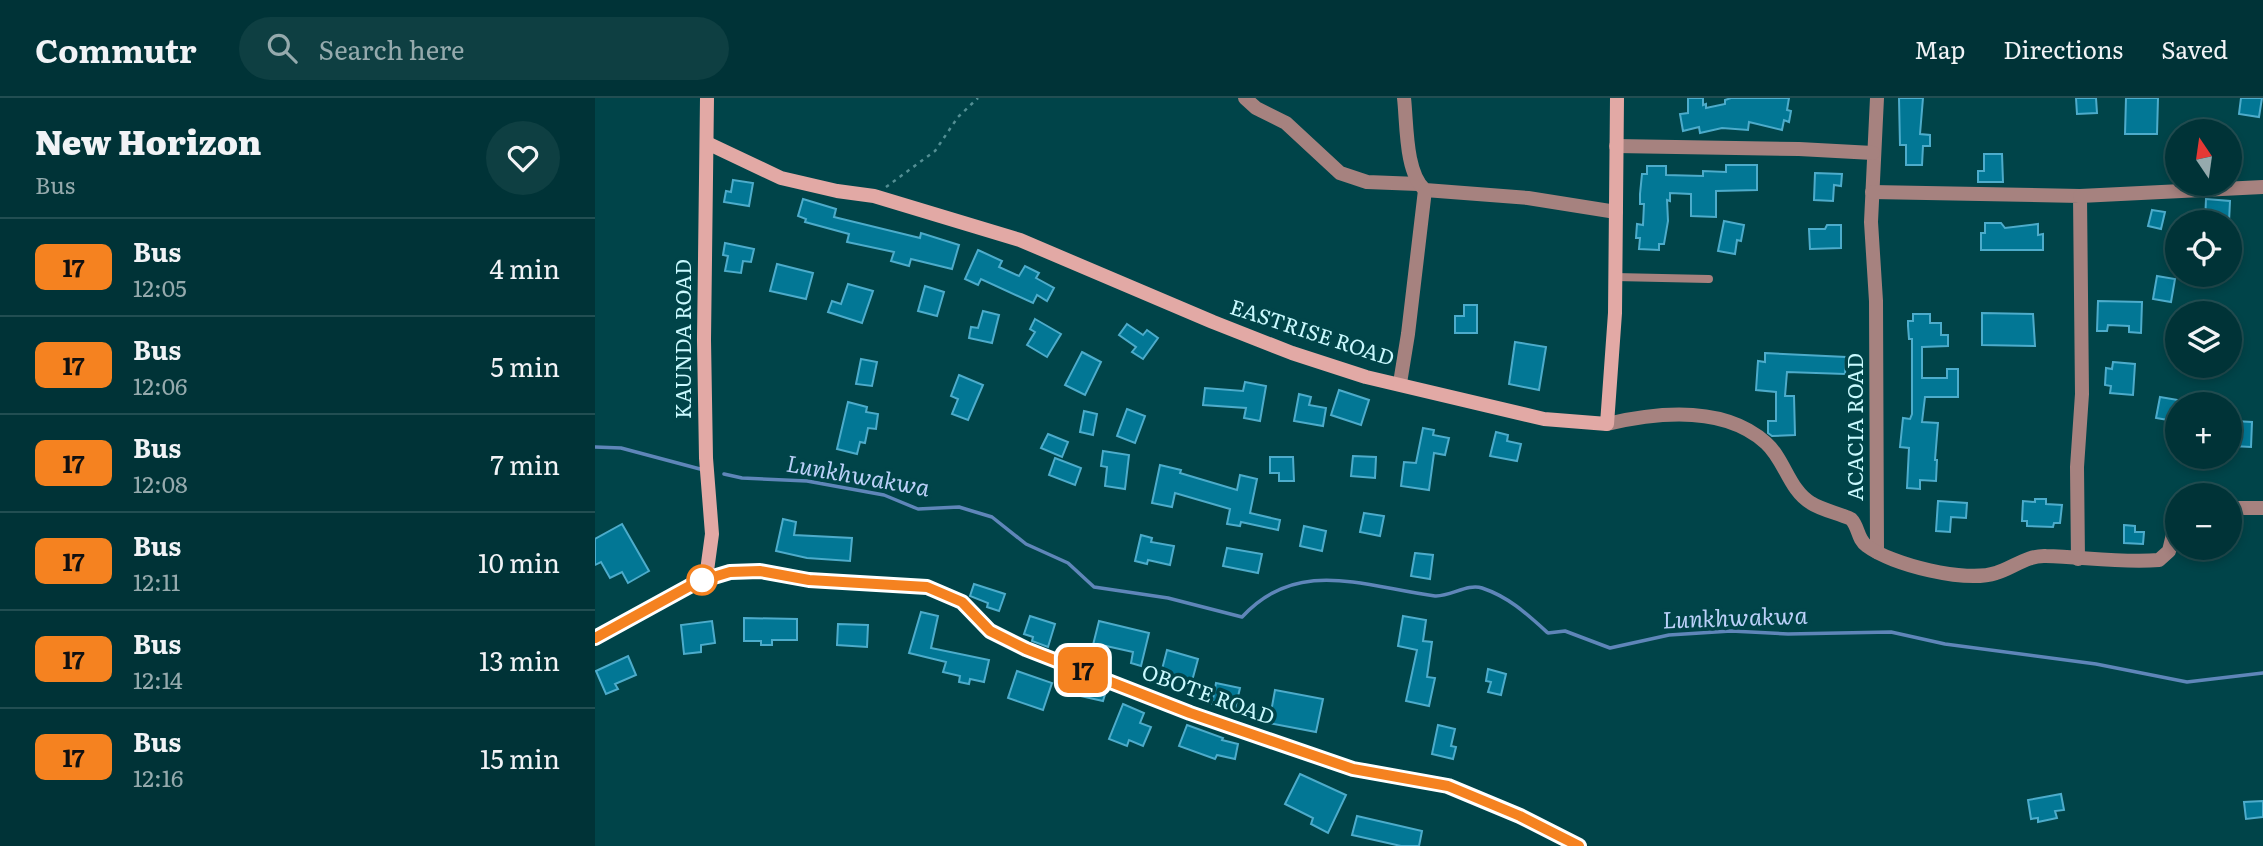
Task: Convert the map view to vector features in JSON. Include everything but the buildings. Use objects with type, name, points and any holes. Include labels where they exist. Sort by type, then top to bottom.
[{"type":"street","name":"KAUNDA ROAD","points":[[706,578],[712,534],[706,458],[704,340],[707,98]]},
{"type":"street","points":[[1245,98],[1256,108],[1286,123],[1340,173],[1367,182],[1528,198],[1616,212]]},
{"type":"street","points":[[1400,383],[1408,334],[1421,187],[1412,172],[1404,98]]},
{"type":"street","points":[[1617,98],[1615,277],[1607,424],[1658,414],[1712,418],[1736,425],[1766,442],[1809,502],[1851,519],[1861,541],[1877,552],[1919,566],[1979,577],[1997,573],[2027,558],[2044,555],[2078,559],[2159,560],[2165,555]]},
{"type":"street","name":"ACACIA ROAD","points":[[1877,98],[1872,192],[1876,301],[1877,552]]},
{"type":"street","name":"EASTRISE ROAD","points":[[707,143],[781,178],[837,191],[874,196],[1020,240],[1292,353],[1366,377],[1544,419],[1607,424]]},
{"type":"street","points":[[1616,146],[1873,153]]},
{"type":"street","points":[[1872,192],[2080,196],[2263,187]]},
{"type":"street","points":[[2078,559],[2077,467],[2082,394],[2080,196]]},
{"type":"street","points":[[2242,508],[2263,508]]},
{"type":"street","name":"OBOTE ROAD","points":[[595,638],[706,578],[730,572],[760,571],[809,580],[927,587],[962,602],[990,631],[1026,649],[1190,713],[1353,769],[1448,786],[1520,816],[1579,846]]},
{"type":"lane","points":[[1615,277],[1709,279]]},
{"type":"path","points":[[874,196],[935,151],[958,117],[978,98]]},
{"type":"waterway","name":"Lunkhwakwa","points":[[595,447],[621,448],[700,469]]},
{"type":"waterway","name":"Lunkhwakwa","points":[[724,474],[742,478],[807,481],[884,495],[918,509],[959,507],[992,517],[1026,544],[1068,563],[1094,587],[1168,598],[1242,617],[1263,598],[1286,587],[1309,581],[1333,580],[1435,596],[1477,587],[1509,601],[1548,633],[1565,631],[1610,648],[1669,635],[1731,631],[1788,634],[1891,632],[1945,644],[2096,664],[2187,682],[2263,673]]},
{"type":"bus line","name":"17","points":[[595,638],[697,582],[730,572],[760,571],[809,580],[927,587],[962,602],[990,631],[1026,649],[1190,713],[1353,769],[1448,786],[1520,816],[1579,846]]}]
